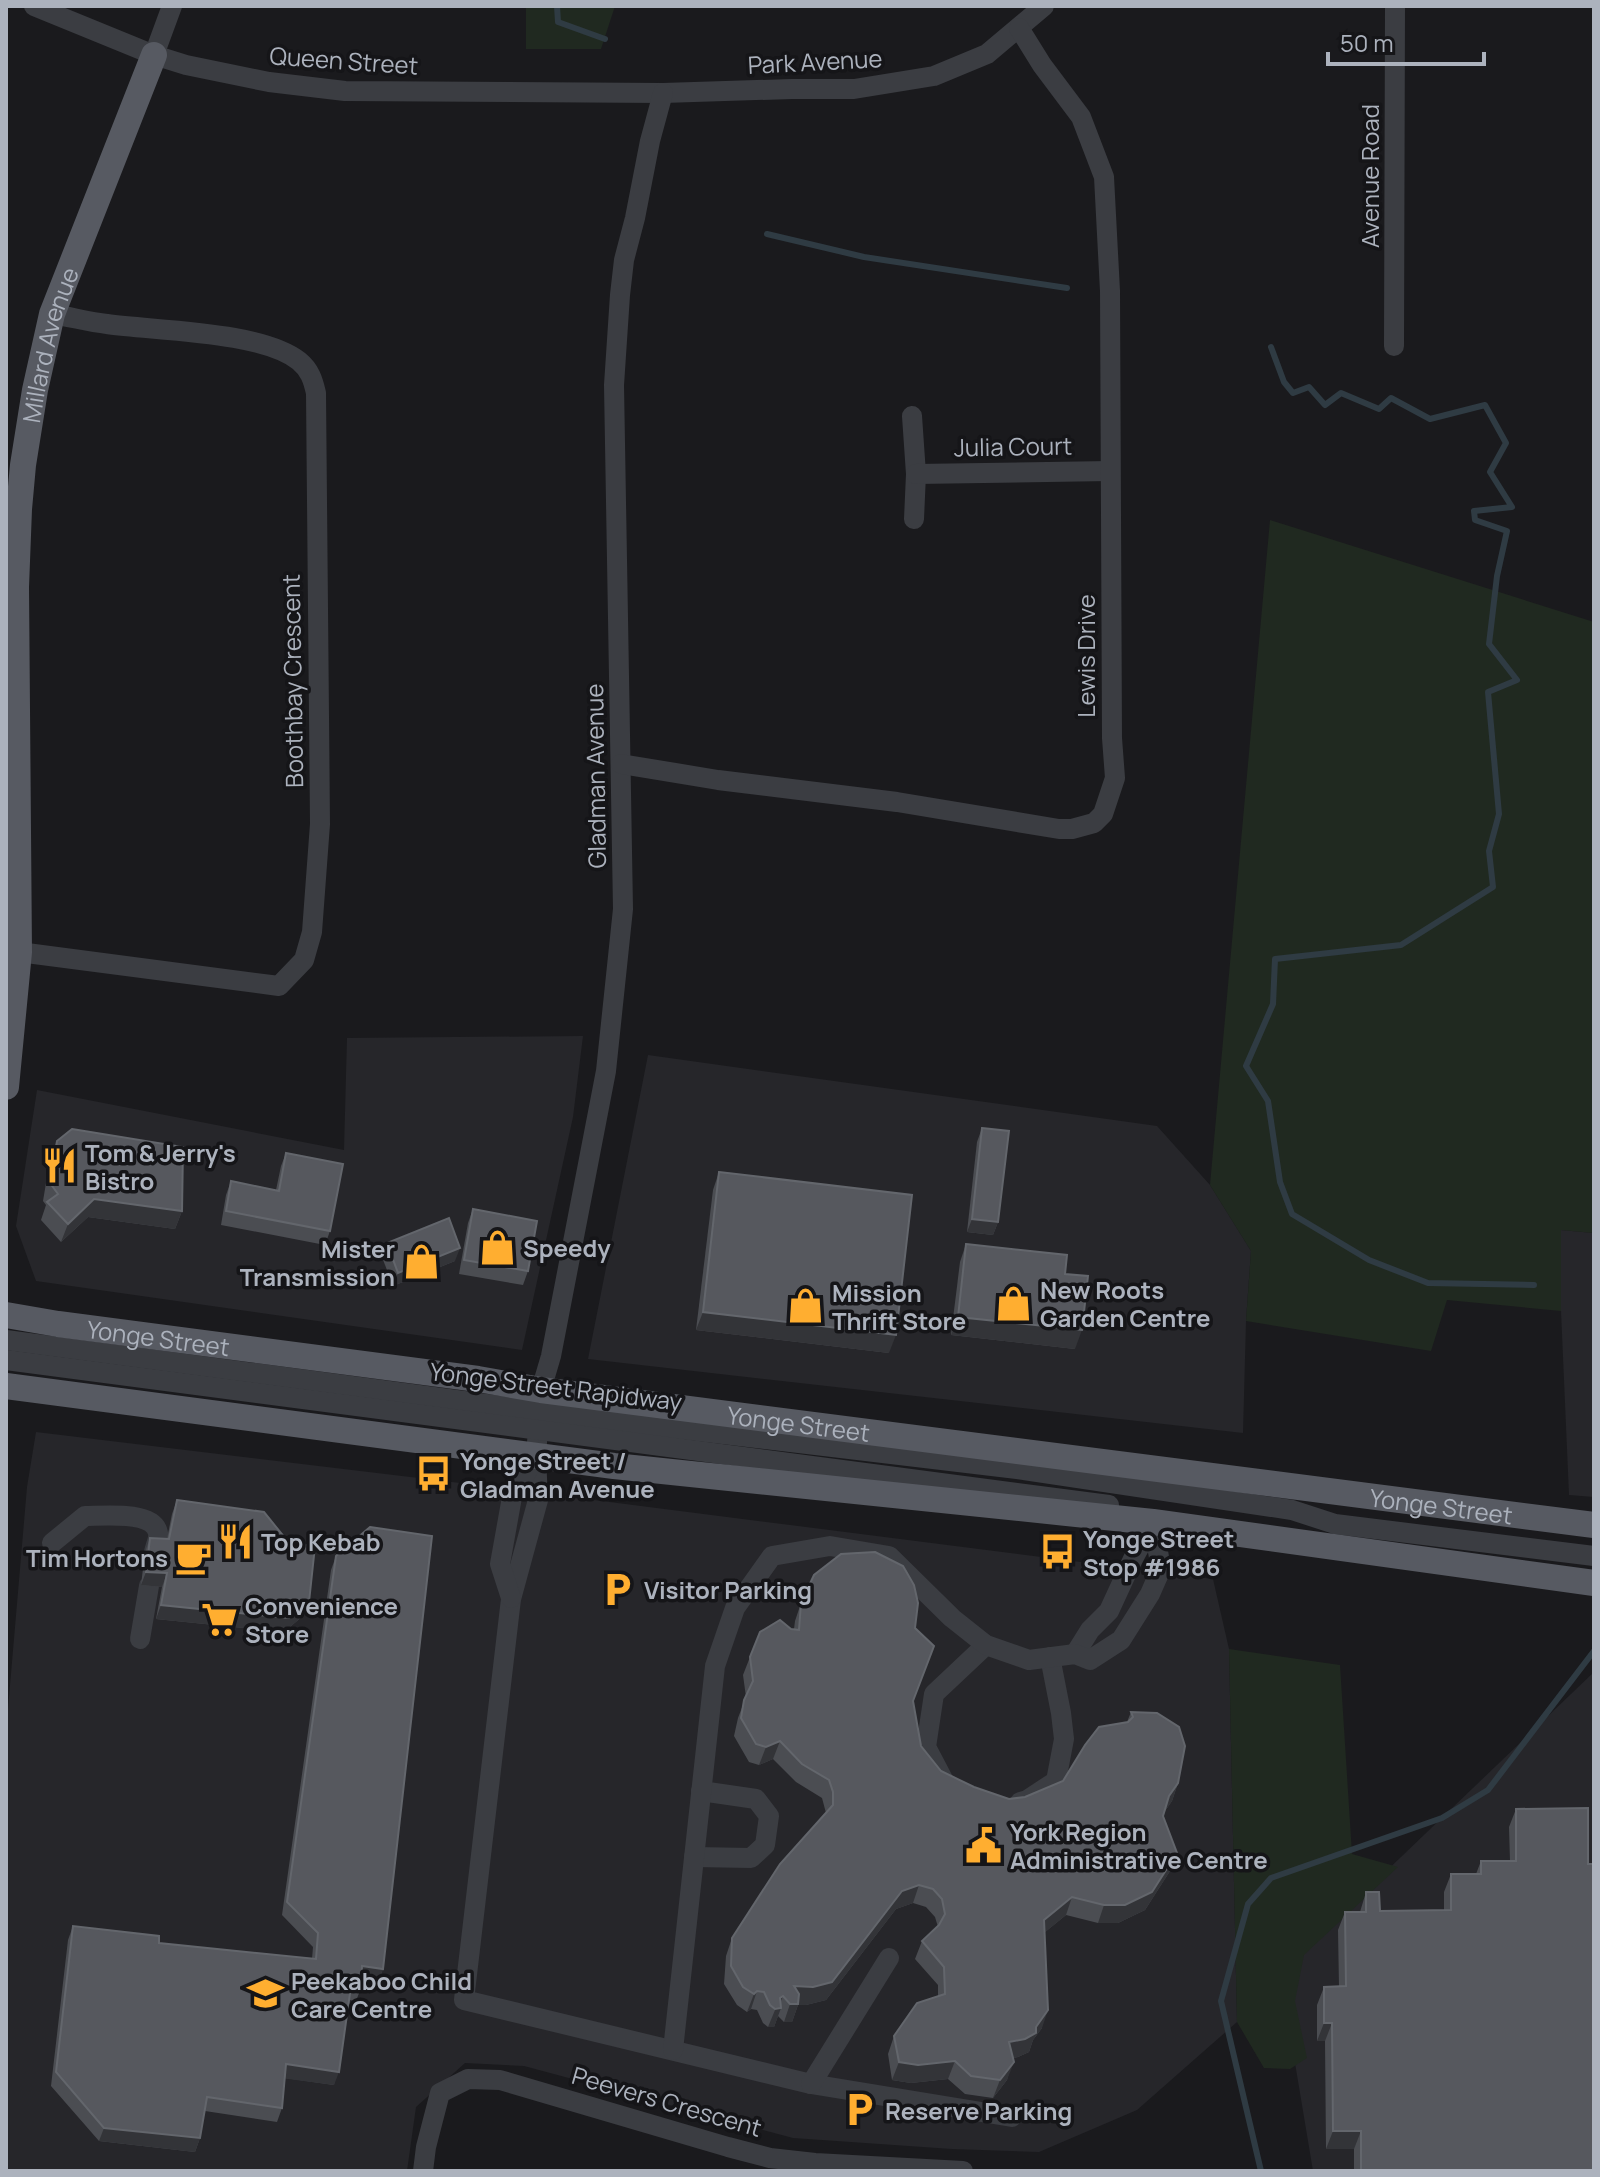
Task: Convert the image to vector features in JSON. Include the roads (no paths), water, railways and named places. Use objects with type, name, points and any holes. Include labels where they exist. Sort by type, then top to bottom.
[{"type":"main road","name":"Millard Avenue","points":[[6,1087],[19,952],[16,587],[19,509],[35,390],[52,314],[154,55]]},
{"type":"main road","name":"Yonge Street","points":[[6,1315],[478,1379],[539,1422],[1153,1522],[1594,1583]]},
{"type":"main road","name":"Yonge Street","points":[[6,1386],[539,1422],[1594,1525]]},
{"type":"street","name":"Queen Street","points":[[34,6],[154,55],[269,82],[320,89],[663,93]]},
{"type":"street","name":"Millard Avenue","points":[[154,55],[172,6]]},
{"type":"street","name":"Park Avenue","points":[[663,93],[854,89],[934,76],[987,54],[1044,6]]},
{"type":"street","name":"Avenue Road","points":[[1394,346],[1395,6]]},
{"type":"street","name":"Lewis Drive","points":[[621,764],[718,780],[897,802],[1059,829],[1094,823],[1103,814],[1115,778],[1112,738],[1110,291],[1104,177],[1081,117],[1019,28]]},
{"type":"street","name":"Gladman Avenue","points":[[663,93],[624,260],[615,359],[623,909],[606,1071],[539,1422],[512,1497],[500,1564],[511,1599],[464,2000],[673,2050]]},
{"type":"street","name":"Boothbay Crescent","points":[[19,952],[279,986],[304,960],[312,932],[320,824],[316,393],[312,375],[300,361],[269,345],[210,335],[105,324],[52,314]]},
{"type":"street","points":[[912,416],[916,474],[914,519]]},
{"type":"street","name":"Julia Court","points":[[916,474],[1110,471]]},
{"type":"street","name":"Yonge Street Rapidway","points":[[6,1340],[539,1422],[1292,1530],[1335,1524],[1594,1556]]},
{"type":"street","name":"Yonge Street Rapidway","points":[[6,1360],[539,1422]]},
{"type":"street","points":[[52,1543],[85,1516],[139,1516],[154,1525],[158,1533],[154,1552]]},
{"type":"street","points":[[1075,1654],[1090,1630],[1109,1611],[1153,1522]]},
{"type":"street","points":[[1012,2117],[811,2084],[673,2050],[715,1666],[735,1608],[772,1556],[830,1546],[889,1556],[952,1618],[986,1645],[1029,1660],[1075,1654],[1090,1660],[1121,1640],[1150,1594],[1161,1569],[1153,1522]]},
{"type":"street","points":[[140,1639],[149,1586]]},
{"type":"street","points":[[958,1792],[947,1786],[926,1747],[934,1694],[986,1645]]},
{"type":"street","points":[[1003,1805],[1027,1800],[1056,1781],[1064,1739],[1050,1657]]},
{"type":"street","points":[[694,1857],[751,1858],[765,1845],[769,1816],[756,1799],[701,1791]]},
{"type":"street","points":[[811,2084],[889,1958]]},
{"type":"street","name":"Peevers Crescent","points":[[423,2171],[429,2132],[440,2093],[468,2079],[500,2080],[770,2158],[963,2171]]},
{"type":"waterway","points":[[557,6],[558,22],[605,39]]},
{"type":"waterway","points":[[767,234],[864,257],[1067,288]]},
{"type":"waterway","points":[[1271,347],[1284,382],[1293,393],[1309,387],[1325,405],[1341,393],[1379,409],[1391,398],[1430,419],[1485,405],[1506,443],[1490,472],[1512,507],[1474,511],[1475,520],[1507,531],[1497,576],[1489,644],[1517,680],[1488,692],[1499,814],[1489,851],[1493,887],[1401,945],[1275,959],[1273,1004],[1246,1066],[1268,1101],[1280,1182],[1292,1214],[1369,1260],[1428,1283],[1534,1285]]},
{"type":"waterway","points":[[1261,2171],[1221,2001],[1248,1904],[1271,1878],[1442,1818],[1488,1790],[1594,1651]]},
{"type":"place","name":"Tom & Jerry's Bistro","points":[[59,1166]]},
{"type":"place","name":"Speedy","points":[[497,1247]]},
{"type":"place","name":"Mister Transmission","points":[[421,1262]]},
{"type":"place","name":"New Roots Garden Centre","points":[[1014,1303]]},
{"type":"place","name":"Mission Thrift Store","points":[[806,1306]]},
{"type":"place","name":"Yonge Street / Gladman Avenue","points":[[434,1474]]},
{"type":"place","name":"Top Kebab","points":[[235,1541]]},
{"type":"place","name":"Yonge Street Stop #1986","points":[[1057,1552]]},
{"type":"place","name":"Tim Hortons","points":[[194,1557]]},
{"type":"place","name":"Visitor Parking","points":[[618,1589]]},
{"type":"place","name":"Convenience Store","points":[[219,1619]]},
{"type":"place","name":"York Region Administrative Centre","points":[[984,1845]]},
{"type":"place","name":"Peekaboo Child Care Centre","points":[[265,1994]]},
{"type":"place","name":"Reserve Parking","points":[[859,2110]]}]
